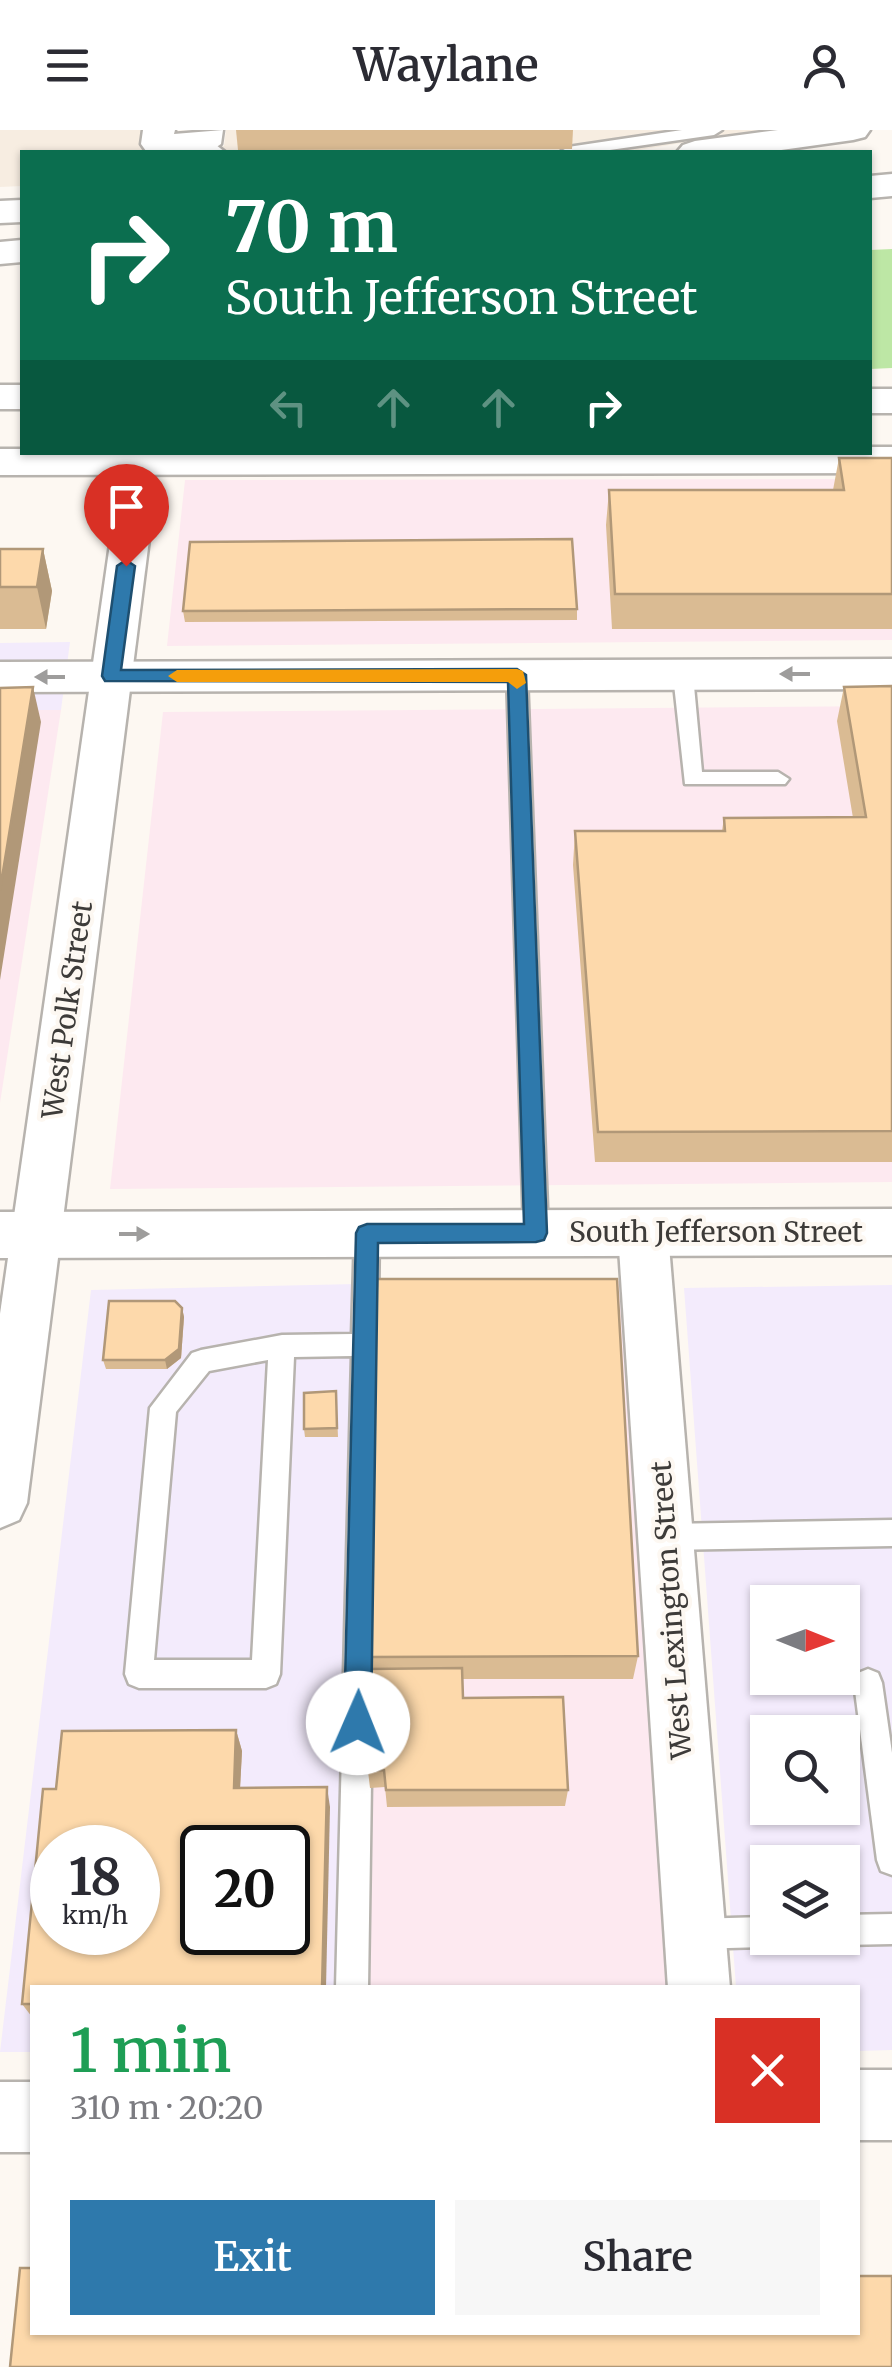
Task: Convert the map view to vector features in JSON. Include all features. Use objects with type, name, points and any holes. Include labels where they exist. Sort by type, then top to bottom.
[{"type":"main road","points":[[737,150],[864,144]]},
{"type":"main road","points":[[0,462],[892,460]]},
{"type":"main road","points":[[0,678],[892,674]]},
{"type":"main road","name":"South Jefferson Street","points":[[18,1235],[892,1232]]},
{"type":"main road","points":[[860,2105],[892,2105]]},
{"type":"main road","points":[[0,2117],[30,2116]]},
{"type":"street","points":[[158,137],[209,142]]},
{"type":"street","name":"West Polk Street","points":[[0,1503],[18,1235],[111,676],[133,516]]},
{"type":"street","name":"West Lexington Street","points":[[643,1233],[697,1961]]},
{"type":"lane","points":[[581,150],[714,130]]},
{"type":"lane","points":[[684,674],[692,778],[778,778]]},
{"type":"lane","points":[[517,675],[536,1233]]},
{"type":"lane","points":[[352,1985],[367,1233]]},
{"type":"lane","points":[[282,1346],[266,1674],[139,1674],[163,1408],[201,1361],[282,1346],[365,1345]]},
{"type":"lane","points":[[666,1537],[892,1533]]},
{"type":"lane","points":[[868,1683],[892,1860]]},
{"type":"lane","points":[[860,1930],[892,1929]]},
{"type":"lane","points":[[697,1961],[750,1939]]},
{"type":"shaded area","points":[[0,130],[151,130],[147,150],[20,150],[20,186],[0,187]]},
{"type":"shaded area","points":[[226,130],[761,130],[638,150],[204,150],[224,146]]},
{"type":"shaded area","points":[[892,479],[892,640],[167,646],[185,480]]},
{"type":"shaded area","points":[[70,642],[61,710],[0,710],[0,643]]},
{"type":"shaded area","points":[[892,706],[892,1182],[110,1189],[163,712]]},
{"type":"shaded area","points":[[0,710],[61,710],[0,1103]]},
{"type":"shaded area","points":[[622,1281],[668,1985],[343,1985],[357,1284]]},
{"type":"shaded area","points":[[357,1284],[343,1985],[30,1985],[30,2052],[0,2052],[91,1290]]},
{"type":"shaded area","points":[[892,1285],[892,2050],[860,2051],[860,1985],[736,1985],[684,1288]]},
{"type":"green space","points":[[892,249],[892,368],[872,369],[872,250]]},
{"type":"building","points":[[839,458],[892,458],[892,594],[615,594],[609,490],[844,490]]},
{"type":"building","points":[[572,539],[577,609],[183,611],[190,542]]},
{"type":"building","points":[[0,549],[43,549],[37,587],[0,587]]},
{"type":"building","points":[[892,686],[892,1131],[598,1132],[575,831],[725,831],[724,818],[866,817],[844,687]]},
{"type":"building","points":[[33,687],[0,890],[0,688]]},
{"type":"building","points":[[377,1279],[617,1279],[638,1656],[368,1657]]},
{"type":"building","points":[[109,1301],[175,1301],[182,1308],[179,1349],[165,1360],[103,1360]]},
{"type":"building","points":[[336,1391],[337,1428],[304,1429],[304,1393]]},
{"type":"building","points":[[462,1668],[463,1698],[563,1697],[568,1790],[386,1790],[384,1770],[368,1771],[369,1669]]},
{"type":"building","points":[[236,1730],[234,1788],[327,1787],[322,1985],[30,1985],[30,2004],[22,2004],[30,1922],[30,1955],[160,1955],[160,1825],[39,1825],[43,1789],[56,1789],[62,1731]]},
{"type":"building","points":[[20,2268],[30,2268],[30,2335],[860,2335],[860,2276],[892,2276],[892,2367],[10,2367]]},
{"type":"slow traffic","points":[[177,676],[517,675],[517,683]]},
{"type":"route","points":[[126,566],[111,676],[517,675],[536,1233],[367,1233],[358,1723]]}]
